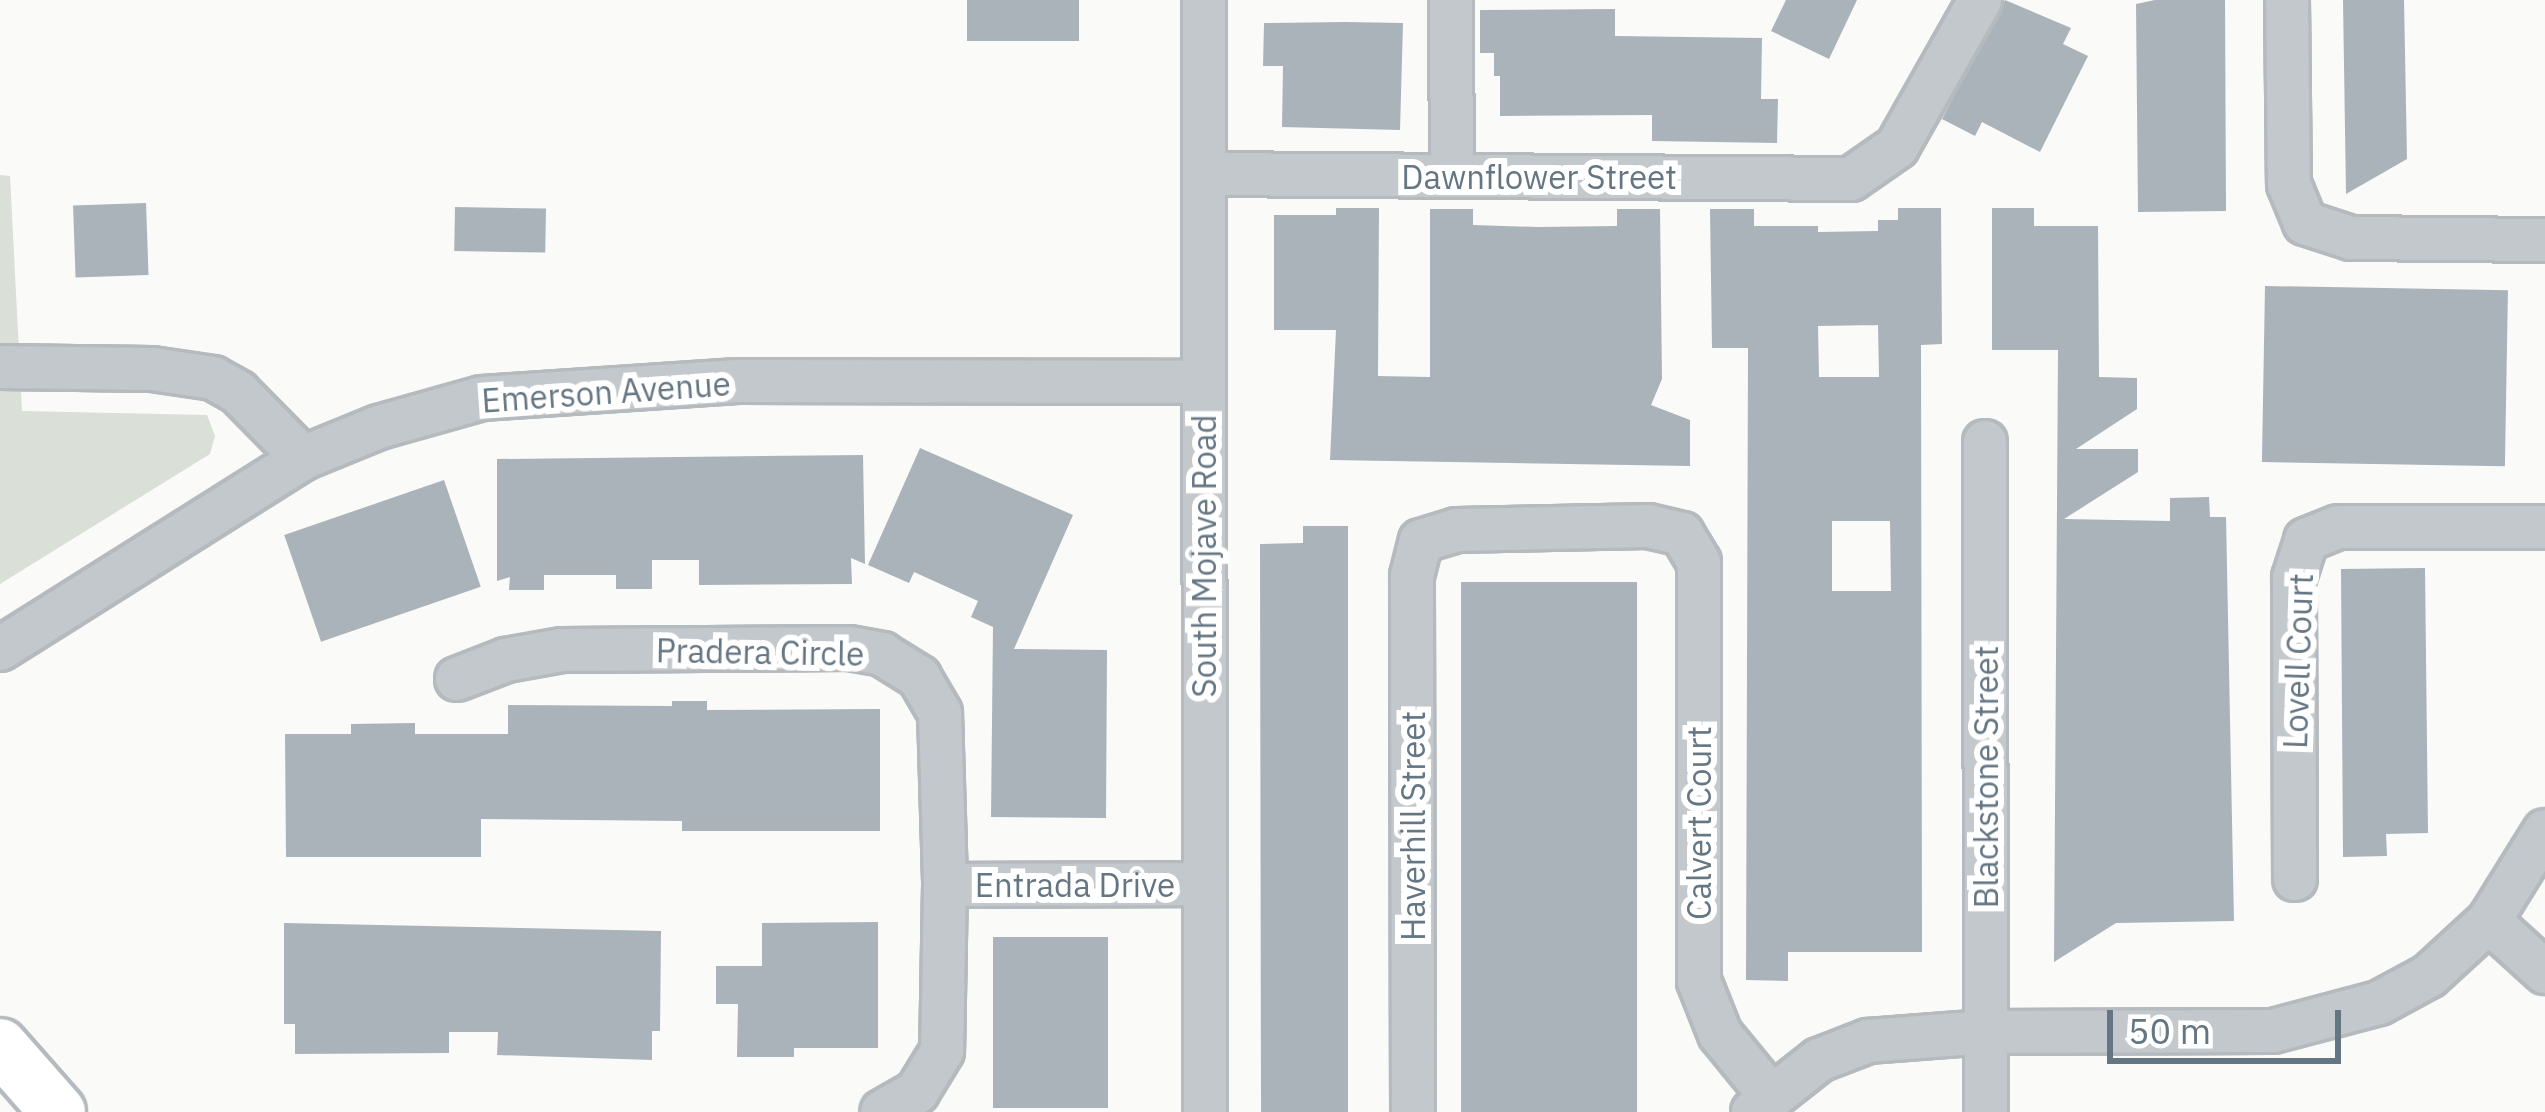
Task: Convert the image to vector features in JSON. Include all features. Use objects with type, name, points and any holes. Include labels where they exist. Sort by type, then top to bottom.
[{"type":"main road","points":[[0,1046],[58,1112]]},
{"type":"street","name":"South Mojave Road","points":[[1204,0],[1205,1112]]},
{"type":"street","points":[[1451,0],[1452,176]]},
{"type":"street","name":"Dawnflower Street","points":[[1204,174],[1851,179],[1897,147],[1980,0]]},
{"type":"street","points":[[2287,0],[2289,184],[2305,223],[2351,238],[2545,240]]},
{"type":"street","points":[[0,367],[152,369],[213,378],[238,392],[303,458]]},
{"type":"street","name":"Emerson Avenue","points":[[0,649],[303,458],[379,427],[482,398],[737,381],[1204,382]]},
{"type":"street","name":"Blackstone Street","points":[[1985,442],[1986,1112]]},
{"type":"street","name":"Haverhill Street","points":[[1413,1112],[1412,576],[1421,541],[1457,530],[1648,526],[1682,534]]},
{"type":"street","name":"Lovell Court","points":[[2294,879],[2294,578],[2306,541],[2339,527],[2545,527]]},
{"type":"street","name":"Calvert Court","points":[[1682,534],[1699,562],[1700,981],[1720,1034],[1761,1104]]},
{"type":"street","name":"Pradera Circle","points":[[457,679],[506,659],[562,650],[849,648],[882,654],[919,677],[940,713],[945,885],[942,1051],[917,1092],[882,1112]]},
{"type":"street","points":[[1761,1104],[1819,1060],[1868,1041],[1986,1032],[2273,1031],[2379,1003],[2429,976],[2489,921],[2545,831]]},
{"type":"street","name":"Entrada Drive","points":[[945,885],[1205,884]]},
{"type":"street","points":[[2489,921],[2545,972]]},
{"type":"shaded area","points":[[0,175],[10,176],[22,411],[207,415],[215,436],[210,454],[0,584]]},
{"type":"building","points":[[967,0],[1079,0],[1079,41],[967,41]]},
{"type":"building","points":[[1786,0],[1857,0],[1829,59],[1771,31]]},
{"type":"building","points":[[2005,0],[2071,28],[2063,44],[2088,56],[2040,152],[1982,122],[1975,136],[1942,119]]},
{"type":"building","points":[[2225,0],[2226,211],[2138,212],[2136,4]]},
{"type":"building","points":[[2343,0],[2404,0],[2407,159],[2346,194]]},
{"type":"building","points":[[1615,9],[1615,36],[1762,38],[1761,99],[1778,99],[1777,143],[1652,141],[1652,115],[1500,116],[1500,76],[1494,76],[1494,53],[1480,53],[1480,10]]},
{"type":"building","points":[[1264,23],[1403,23],[1400,130],[1282,127],[1283,66],[1263,66]]},
{"type":"building","points":[[146,203],[149,275],[76,278],[73,206]]},
{"type":"building","points":[[455,207],[546,209],[545,253],[454,251]]},
{"type":"building","points":[[1336,208],[1379,208],[1378,376],[1430,377],[1430,209],[1473,209],[1473,225],[1538,227],[1617,226],[1617,209],[1660,209],[1662,379],[1651,405],[1690,420],[1690,466],[1330,460],[1336,330],[1274,330],[1274,215],[1336,215]]},
{"type":"building","points":[[1898,208],[1941,208],[1942,344],[1921,345],[1922,952],[1788,952],[1788,981],[1746,980],[1748,348],[1712,348],[1710,209],[1754,209],[1754,226],[1818,226],[1818,232],[1878,231],[1878,220],[1898,220]],"holes":[[[1878,325],[1879,377],[1819,377],[1818,326]],[[1832,521],[1890,521],[1891,591],[1832,591]]]},
{"type":"building","points":[[1992,208],[2034,208],[2034,226],[2098,226],[2099,377],[2137,378],[2137,409],[2076,449],[2138,449],[2138,472],[2064,519],[2170,521],[2170,498],[2209,497],[2210,517],[2226,517],[2234,921],[2116,923],[2054,962],[2058,350],[1992,350]]},
{"type":"building","points":[[2265,286],[2508,290],[2505,466],[2262,462]]},
{"type":"building","points":[[920,448],[1073,515],[1014,649],[1107,650],[1106,818],[991,817],[993,627],[971,617],[978,601],[914,572],[909,583],[868,565]]},
{"type":"building","points":[[863,455],[865,564],[851,558],[852,584],[699,585],[699,560],[652,560],[652,589],[616,589],[616,575],[544,575],[544,590],[509,590],[510,577],[497,581],[497,459]]},
{"type":"building","points":[[444,480],[481,587],[321,642],[284,535]]},
{"type":"building","points":[[1303,526],[1348,526],[1348,1112],[1261,1112],[1260,544],[1303,543]]},
{"type":"building","points":[[2425,568],[2428,833],[2386,834],[2387,856],[2343,857],[2341,569]]},
{"type":"building","points":[[1461,582],[1637,582],[1637,1112],[1461,1112]]},
{"type":"building","points":[[672,701],[707,701],[707,710],[880,709],[880,831],[682,831],[682,821],[481,819],[481,857],[286,857],[285,734],[351,734],[351,724],[415,723],[415,734],[508,734],[508,705],[672,706]]},
{"type":"building","points":[[878,922],[878,1048],[794,1048],[794,1057],[737,1057],[738,1004],[716,1004],[716,966],[762,966],[762,923]]},
{"type":"building","points":[[284,923],[661,931],[660,1031],[652,1031],[652,1060],[497,1055],[498,1032],[449,1032],[449,1053],[295,1054],[295,1024],[284,1024]]},
{"type":"building","points":[[993,937],[1108,937],[1108,1108],[993,1108]]}]
